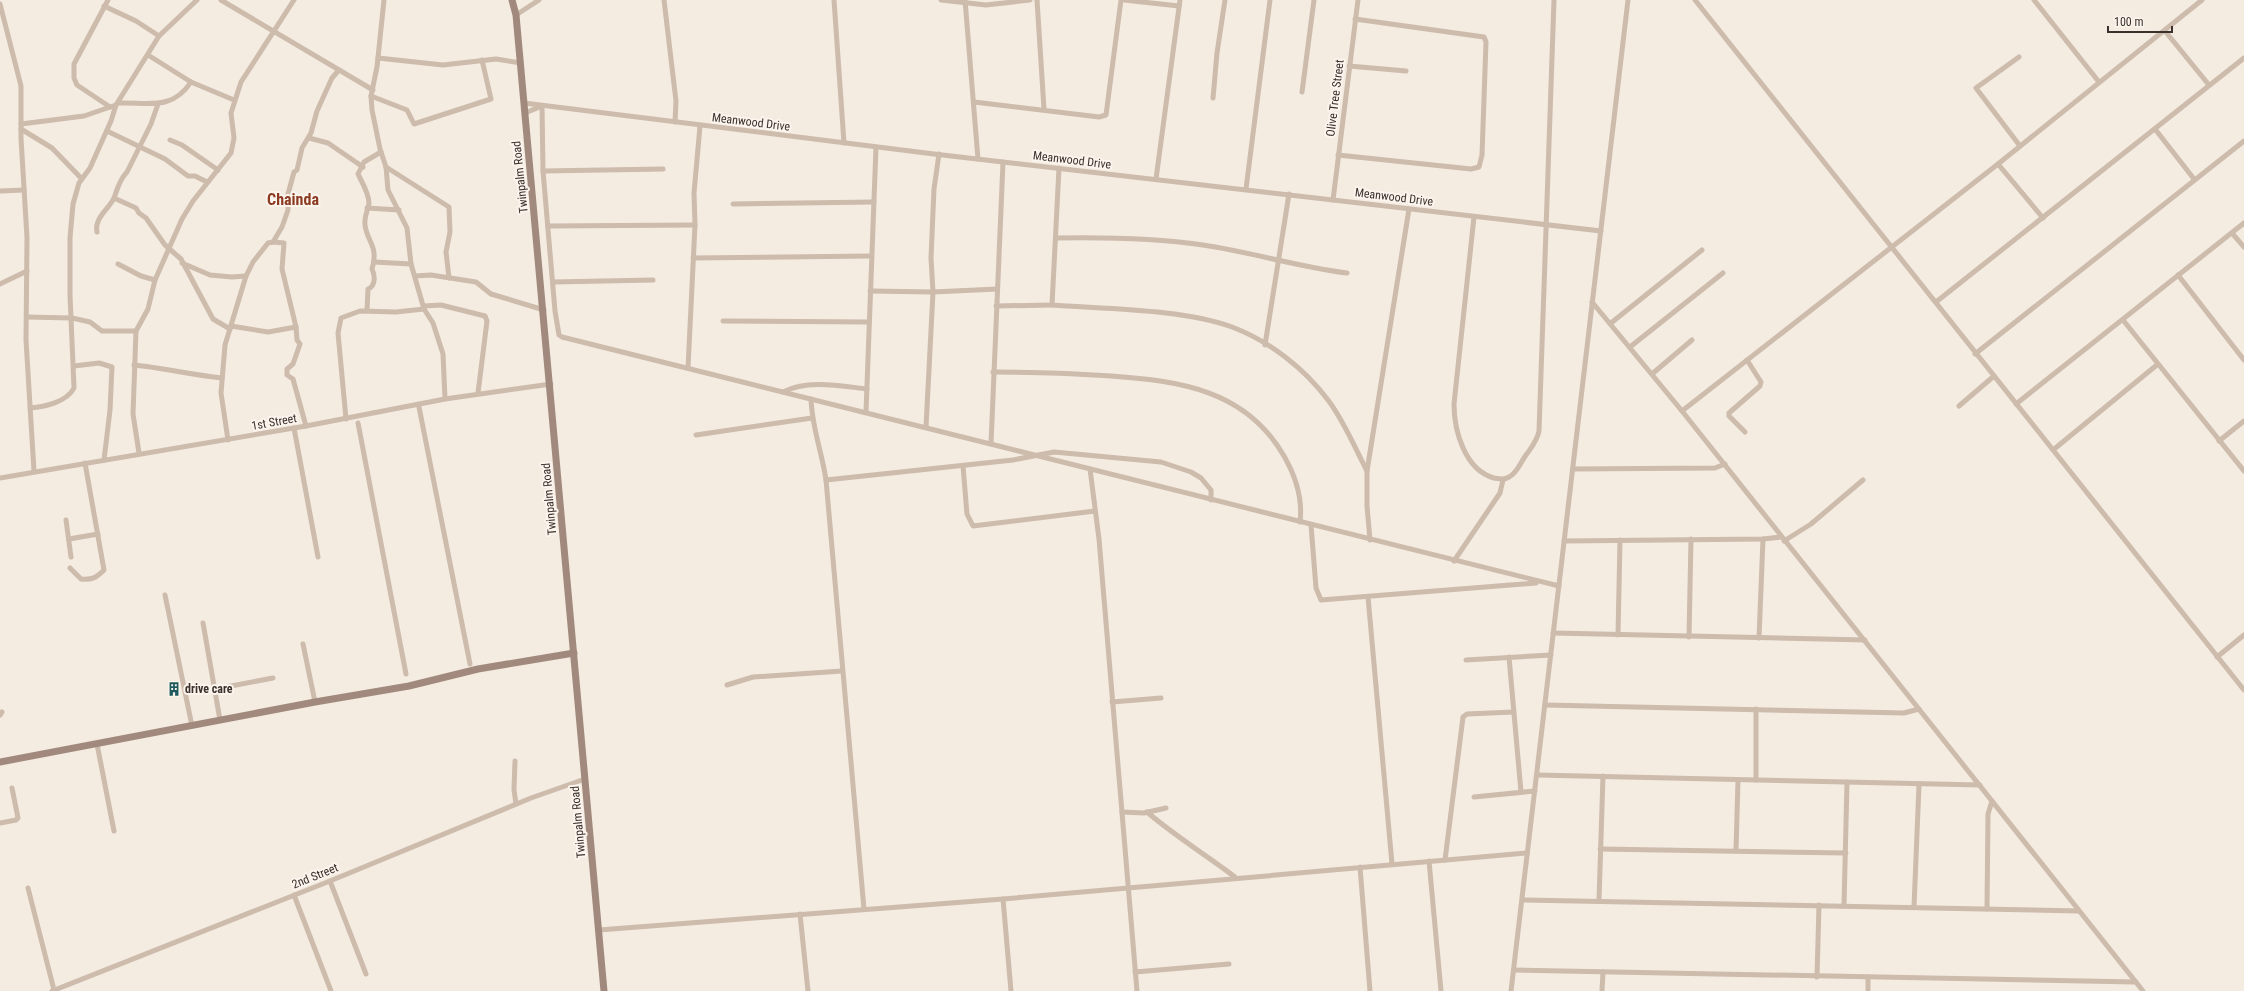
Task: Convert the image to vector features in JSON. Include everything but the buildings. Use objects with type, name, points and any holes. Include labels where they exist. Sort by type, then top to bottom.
[{"type":"main road","name":"Twinpalm Road","points":[[514,3],[551,384],[604,991]]},
{"type":"main road","points":[[0,762],[315,702],[409,686],[478,670],[574,654]]},
{"type":"street","points":[[108,0],[84,43],[73,70],[77,85],[110,107]]},
{"type":"street","points":[[30,408],[50,404],[70,393],[74,388],[70,295],[70,229],[73,204],[82,179],[90,168],[107,131],[117,104],[159,36],[197,0]]},
{"type":"street","points":[[139,454],[133,414],[136,331],[148,309],[155,280],[182,219],[207,182],[228,160],[233,145],[231,118],[234,100],[241,82],[294,0]]},
{"type":"street","points":[[384,0],[378,58],[371,96],[372,110],[381,152],[386,167],[388,190],[399,210],[409,235],[411,264],[424,308],[433,323],[443,354],[445,399]]},
{"type":"street","points":[[516,15],[539,0]]},
{"type":"street","points":[[664,0],[676,101],[675,122]]},
{"type":"street","points":[[834,0],[844,143]]},
{"type":"street","points":[[941,0],[997,5],[1030,0]]},
{"type":"street","points":[[1037,0],[1044,109]]},
{"type":"street","points":[[974,102],[1044,109],[1099,117],[1106,115],[1122,0],[1180,3],[1156,179]]},
{"type":"street","points":[[1213,98],[1225,0]]},
{"type":"street","points":[[1246,189],[1270,0]]},
{"type":"street","points":[[1302,92],[1314,0]]},
{"type":"street","name":"Olive Tree Street","points":[[1333,200],[1358,0]]},
{"type":"street","points":[[1474,216],[1454,404],[1455,423],[1464,450],[1477,468],[1492,477],[1503,480],[1510,477],[1515,472],[1537,439],[1539,431],[1545,301],[1545,224],[1554,0]]},
{"type":"street","points":[[1511,991],[1628,0]]},
{"type":"street","points":[[1696,0],[1936,302],[1975,354],[2244,690]]},
{"type":"street","points":[[2034,0],[2099,82]]},
{"type":"street","points":[[1682,411],[1891,246],[1998,164],[2202,0]]},
{"type":"street","points":[[225,1],[373,90]]},
{"type":"street","points":[[965,1],[978,159]]},
{"type":"street","points":[[0,4],[1,16],[21,86],[21,127],[27,271],[26,317],[34,471]]},
{"type":"street","points":[[104,6],[136,21],[159,36]]},
{"type":"street","points":[[1338,155],[1471,169],[1479,167],[1482,155],[1486,42],[1484,37],[1355,19]]},
{"type":"street","points":[[2165,31],[2209,86]]},
{"type":"street","points":[[148,55],[190,82],[234,100]]},
{"type":"street","points":[[2019,57],[1976,88],[2020,146]]},
{"type":"street","points":[[378,58],[443,65],[496,59],[521,63]]},
{"type":"street","points":[[1936,302],[2244,58]]},
{"type":"street","points":[[371,96],[407,110],[414,124],[490,101],[492,100],[482,60]]},
{"type":"street","points":[[1349,66],[1406,71]]},
{"type":"street","points":[[273,242],[282,227],[288,210],[288,194],[294,172],[297,170],[302,148],[309,138],[317,111],[332,78],[339,70]]},
{"type":"street","points":[[21,127],[84,116],[117,104],[158,104],[179,97],[190,82]]},
{"type":"street","name":"Meanwood Drive","points":[[524,103],[876,147],[1601,231]]},
{"type":"street","points":[[97,232],[98,221],[114,198],[122,178],[127,172],[151,124],[158,104]]},
{"type":"street","points":[[525,113],[542,106],[543,171],[555,311],[559,335],[562,337],[926,427],[1034,456],[1542,583],[1559,586]]},
{"type":"street","points":[[688,368],[694,258],[694,193],[700,126]]},
{"type":"street","points":[[21,127],[52,148],[82,179]]},
{"type":"street","points":[[2155,129],[2194,179]]},
{"type":"street","points":[[107,131],[165,159],[188,176],[195,176],[207,182]]},
{"type":"street","points":[[309,138],[328,143],[363,167]]},
{"type":"street","points":[[170,140],[182,145],[218,170]]},
{"type":"street","points":[[1975,354],[2194,179],[2244,141]]},
{"type":"street","points":[[866,412],[876,147]]},
{"type":"street","points":[[367,310],[368,289],[373,284],[375,275],[372,269],[374,262],[372,243],[365,226],[369,203],[367,194],[358,174],[360,167],[363,167],[364,162],[381,152]]},
{"type":"street","points":[[926,427],[933,292],[931,258],[934,189],[939,154]]},
{"type":"street","points":[[991,444],[1003,162]]},
{"type":"street","points":[[1998,164],[2043,218]]},
{"type":"street","points":[[386,167],[449,207],[450,232],[446,252],[449,278]]},
{"type":"street","points":[[1052,305],[1059,168]]},
{"type":"street","points":[[543,171],[663,170]]},
{"type":"street","points":[[0,191],[24,190]]},
{"type":"street","points":[[1265,345],[1289,194]]},
{"type":"street","points":[[114,198],[136,208],[139,213],[146,218],[169,250],[182,263],[213,319],[231,328],[268,332],[296,327]]},
{"type":"street","points":[[733,204],[874,202]]},
{"type":"street","points":[[367,208],[399,210]]},
{"type":"street","points":[[1370,540],[1366,498],[1367,472],[1409,209]]},
{"type":"street","points":[[2016,404],[2244,223]]},
{"type":"street","points":[[548,226],[695,225]]},
{"type":"street","points":[[2232,233],[2244,247]]},
{"type":"street","points":[[1056,238],[1094,237],[1203,245],[1347,273]]},
{"type":"street","points":[[228,440],[220,393],[225,345],[246,276],[256,258],[268,243],[273,242],[284,243],[282,269],[296,327],[297,340],[300,344],[293,364],[287,369],[287,375],[293,379],[306,426]]},
{"type":"street","points":[[1611,323],[1702,250]]},
{"type":"street","points":[[694,258],[871,256]]},
{"type":"street","points":[[374,262],[411,264]]},
{"type":"street","points":[[182,263],[210,275],[232,277],[246,276]]},
{"type":"street","points":[[118,264],[141,276],[155,280]]},
{"type":"street","points":[[0,284],[27,271]]},
{"type":"street","points":[[1630,347],[1723,273]]},
{"type":"street","points":[[2178,275],[2244,360]]},
{"type":"street","points":[[415,276],[449,278],[476,282],[491,294],[544,310]]},
{"type":"street","points":[[553,282],[653,280]]},
{"type":"street","points":[[870,291],[933,292],[997,289]]},
{"type":"street","points":[[1592,302],[1611,323],[1725,464],[1782,539],[1865,640],[2143,991]]},
{"type":"street","points":[[346,419],[338,332],[341,318],[367,310],[396,312],[441,305],[486,316],[487,320],[478,394]]},
{"type":"street","points":[[996,306],[1052,305],[1157,312],[1188,317],[1233,328],[1265,345],[1293,364],[1328,400],[1367,472]]},
{"type":"street","points":[[26,317],[72,318],[90,322],[102,331],[136,331]]},
{"type":"street","points":[[2123,320],[2244,471]]},
{"type":"street","points":[[723,321],[869,322]]},
{"type":"street","points":[[1652,374],[1692,340]]},
{"type":"street","points":[[1744,432],[1729,416],[1729,414],[1760,386],[1761,382],[1747,360]]},
{"type":"street","points":[[74,366],[99,363],[112,367],[110,410],[104,460]]},
{"type":"street","points":[[2053,450],[2158,364]]},
{"type":"street","points":[[134,365],[160,368],[193,375],[222,378]]},
{"type":"street","points":[[993,372],[1064,372],[1158,380],[1201,389],[1227,401],[1252,417],[1276,443],[1291,468],[1298,488],[1301,509],[1300,522]]},
{"type":"street","points":[[1959,406],[1994,376]]},
{"type":"street","name":"1st Street","points":[[0,478],[34,471],[228,440],[346,419],[445,399],[551,384]]},
{"type":"street","points":[[784,392],[792,387],[805,386],[835,385],[866,389]]},
{"type":"street","points":[[812,399],[812,418],[816,441],[822,454],[826,480],[864,909]]},
{"type":"street","points":[[420,407],[470,664]]},
{"type":"street","points":[[696,435],[812,418]]},
{"type":"street","points":[[2219,441],[2244,421]]},
{"type":"street","points":[[358,424],[406,674]]},
{"type":"street","points":[[294,428],[318,557]]},
{"type":"street","points":[[826,480],[963,466],[1059,453],[1147,460],[1175,466],[1201,478],[1210,487],[1211,500]]},
{"type":"street","points":[[70,568],[81,579],[95,579],[104,570],[86,463]]},
{"type":"street","points":[[1573,469],[1715,468],[1725,464]]},
{"type":"street","points":[[963,466],[968,514],[973,526],[1095,511]]},
{"type":"street","points":[[1090,469],[1095,511],[1137,991]]},
{"type":"street","points":[[1454,561],[1500,493],[1503,480]]},
{"type":"street","points":[[1564,541],[1782,539],[1811,524],[1863,480]]},
{"type":"street","points":[[66,520],[71,557]]},
{"type":"street","points":[[1311,525],[1318,597],[1326,601],[1542,583]]},
{"type":"street","points":[[69,539],[98,534]]},
{"type":"street","points":[[1760,638],[1763,538]]},
{"type":"street","points":[[1689,637],[1691,539]]},
{"type":"street","points":[[1618,635],[1620,540]]},
{"type":"street","points":[[165,595],[192,726]]},
{"type":"street","points":[[1368,597],[1392,864]]},
{"type":"street","points":[[203,623],[220,720]]},
{"type":"street","points":[[1553,633],[1865,640]]},
{"type":"street","points":[[2217,657],[2244,635]]},
{"type":"street","points":[[303,644],[315,702]]},
{"type":"street","points":[[1466,660],[1551,655]]},
{"type":"street","points":[[1509,657],[1521,792]]},
{"type":"street","points":[[727,685],[753,677],[842,671]]},
{"type":"street","points":[[215,689],[273,678]]},
{"type":"street","points":[[1112,702],[1161,698]]},
{"type":"street","points":[[1545,705],[1904,713],[1919,708]]},
{"type":"street","points":[[1756,709],[1756,780]]},
{"type":"street","points":[[1444,860],[1463,717],[1467,714],[1514,712]]},
{"type":"street","points":[[97,744],[114,831]]},
{"type":"street","points":[[515,761],[514,790],[516,804]]},
{"type":"street","points":[[1537,775],[1980,786]]},
{"type":"street","points":[[1599,900],[1603,776]]},
{"type":"street","name":"2nd Street","points":[[53,991],[330,881],[516,804],[585,779]]},
{"type":"street","points":[[1736,850],[1738,780]]},
{"type":"street","points":[[1844,906],[1847,782]]},
{"type":"street","points":[[1914,907],[1919,785]]},
{"type":"street","points":[[0,823],[16,820],[18,818],[12,788]]},
{"type":"street","points":[[1474,797],[1535,791]]},
{"type":"street","points":[[1988,909],[1988,814],[1992,801]]},
{"type":"street","points":[[1122,812],[1147,812],[1166,808]]},
{"type":"street","points":[[1147,812],[1190,847],[1214,861],[1235,878]]},
{"type":"street","points":[[1600,848],[1846,853]]},
{"type":"street","points":[[599,930],[1003,899],[1527,852]]},
{"type":"street","points":[[1429,861],[1441,991]]},
{"type":"street","points":[[1360,867],[1370,991]]},
{"type":"street","points":[[330,881],[366,974]]},
{"type":"street","points":[[28,888],[53,991]]},
{"type":"street","points":[[294,895],[331,991]]},
{"type":"street","points":[[1003,899],[1011,991]]},
{"type":"street","points":[[1522,900],[1599,900],[2080,911]]},
{"type":"street","points":[[1816,977],[1819,905]]},
{"type":"street","points":[[800,914],[808,991]]},
{"type":"street","points":[[1136,972],[1229,964]]},
{"type":"street","points":[[1514,970],[2136,982]]},
{"type":"street","points":[[1602,991],[1603,972]]},
{"type":"street","points":[[1868,977],[1868,991]]},
{"type":"place","name":"drive care","points":[[174,689]]},
{"type":"district","name":"Chainda","points":[[293,199]]}]
